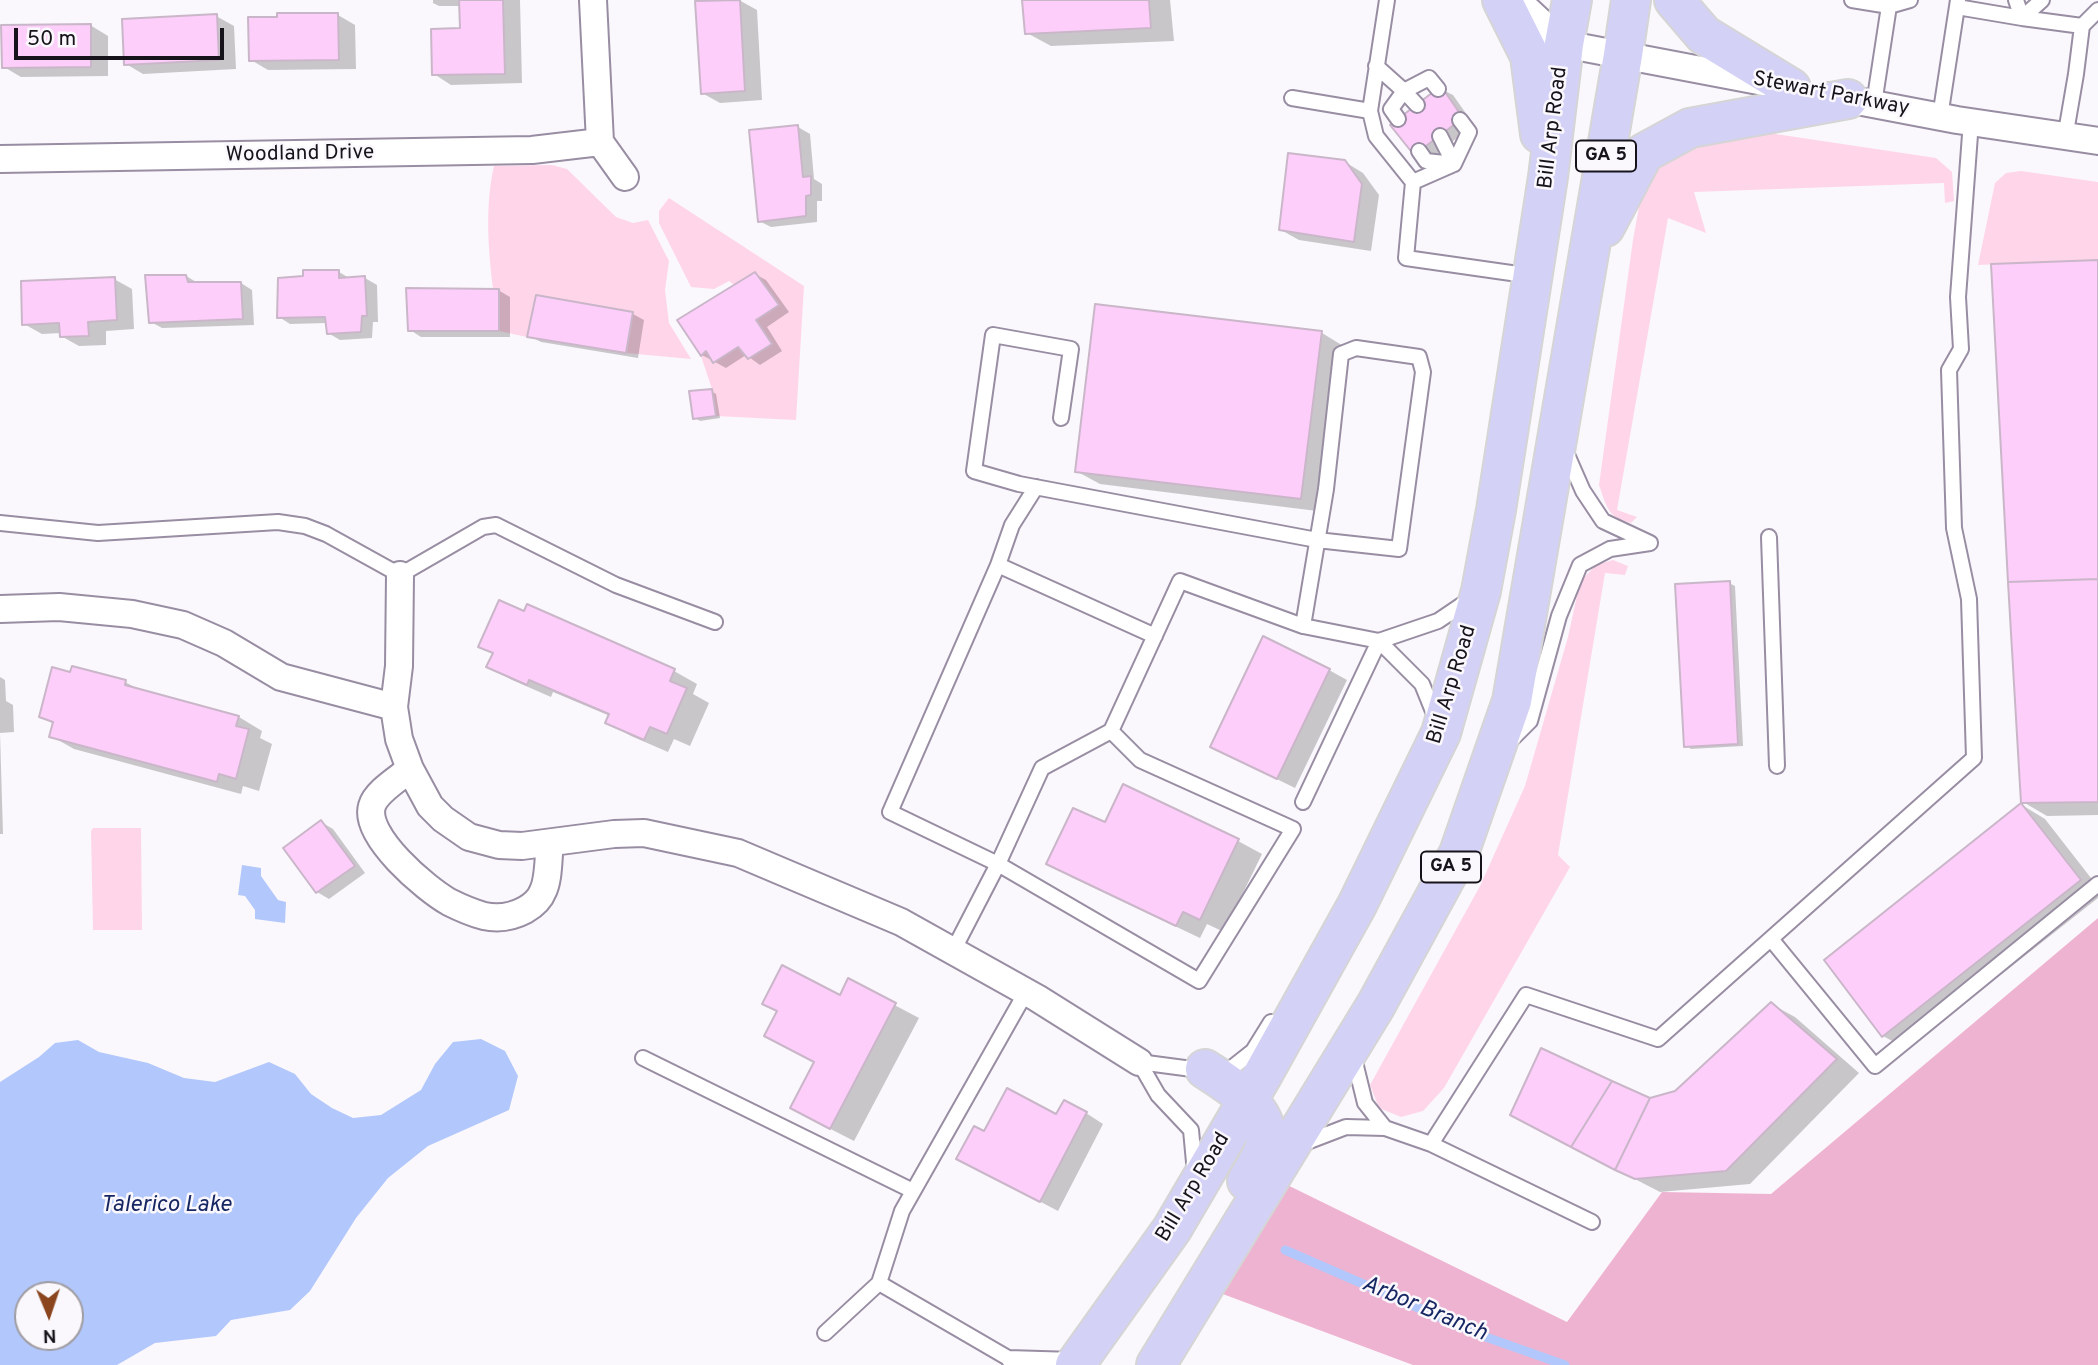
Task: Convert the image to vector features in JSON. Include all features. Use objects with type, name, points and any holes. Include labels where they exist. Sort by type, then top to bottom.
[{"type":"main road","points":[[1502,0],[1530,56],[1548,177]]},
{"type":"main road","name":"Bill Arp Road","points":[[1077,1362],[1172,1229],[1247,1101],[1345,908],[1441,733],[1481,591],[1533,276],[1572,0]]},
{"type":"main road","name":"GA 5","points":[[1156,1365],[1351,1045],[1460,853],[1512,701],[1631,0]]},
{"type":"main road","points":[[1674,0],[1704,35],[1791,88]]},
{"type":"main road","points":[[1589,256],[1644,153],[1690,128],[1861,101]]},
{"type":"main road","points":[[1205,1069],[1223,1080],[1258,1111],[1266,1126],[1265,1148],[1236,1201],[1224,1252]]},
{"type":"street","points":[[593,0],[600,142],[625,177]]},
{"type":"street","points":[[1517,0],[1564,44]]},
{"type":"street","name":"Stewart Parkway","points":[[1564,44],[1940,117],[2098,141]]},
{"type":"street","name":"Woodland Drive","points":[[0,159],[533,150],[600,142]]},
{"type":"street","points":[[400,575],[399,666],[394,707],[399,738],[410,769],[430,806],[468,837],[499,845],[522,846],[614,834],[644,833],[738,853],[901,922],[1026,992],[1139,1062]]},
{"type":"street","points":[[0,609],[59,607],[132,614],[183,625],[224,643],[281,677],[394,707]]},
{"type":"street","points":[[410,769],[378,796],[371,807],[373,821],[386,846],[419,881],[450,902],[483,916],[504,918],[533,905],[544,891],[550,844]]},
{"type":"lane","points":[[1387,0],[1370,111],[1376,136],[1413,182],[1406,258],[1533,276]]},
{"type":"lane","points":[[1852,0],[1889,6],[1910,0]]},
{"type":"lane","points":[[2016,0],[2022,19]]},
{"type":"lane","points":[[2022,19],[2042,0]]},
{"type":"lane","points":[[1940,117],[1957,3],[2022,19],[2082,26]]},
{"type":"lane","points":[[1861,101],[1889,6]]},
{"type":"lane","points":[[2065,138],[2077,74],[2082,26],[2098,10]]},
{"type":"lane","points":[[1376,66],[1417,105]]},
{"type":"lane","points":[[1398,119],[1391,109],[1404,91],[1429,78],[1438,89]]},
{"type":"lane","points":[[1292,98],[1370,111]]},
{"type":"lane","points":[[1413,182],[1454,164],[1469,132],[1460,120]]},
{"type":"lane","points":[[1431,1144],[1526,995],[1658,1039],[1974,758],[1969,599],[1954,528],[1949,370],[1961,349],[1958,297],[1972,121]]},
{"type":"lane","points":[[1440,136],[1454,164]]},
{"type":"lane","points":[[1419,151],[1426,161],[1454,164]]},
{"type":"lane","points":[[1061,418],[1071,349],[993,335],[974,471],[1036,487],[1317,540],[1399,549],[1423,372],[1419,356],[1356,348],[1341,354],[1326,489],[1317,540],[1303,626]]},
{"type":"lane","points":[[1491,759],[1530,721],[1559,616],[1580,565],[1610,549],[1650,543],[1603,521],[1583,491],[1558,435]]},
{"type":"lane","points":[[1036,487],[1012,525],[998,565],[890,812],[998,864],[1199,981],[1293,829],[1140,760],[1111,732]]},
{"type":"lane","points":[[0,523],[99,533],[278,522],[305,526],[326,534],[400,575],[483,527],[496,525],[616,585],[715,622]]},
{"type":"lane","points":[[1769,537],[1777,766]]},
{"type":"lane","points":[[998,565],[1155,635]]},
{"type":"lane","points":[[953,951],[998,864],[1042,768],[1111,732],[1180,581],[1303,626],[1379,641],[1438,621],[1481,591]]},
{"type":"lane","points":[[1379,641],[1422,684],[1441,733]]},
{"type":"lane","points":[[1303,802],[1379,641]]},
{"type":"lane","points":[[1771,939],[1875,1066],[2098,884]]},
{"type":"lane","points":[[825,1333],[879,1283],[902,1211],[1026,992]]},
{"type":"lane","points":[[1139,1062],[1230,1070],[1253,1051],[1280,1009]]},
{"type":"lane","points":[[1351,1045],[1365,1103],[1385,1128]]},
{"type":"lane","points":[[643,1058],[913,1191]]},
{"type":"lane","points":[[1139,1062],[1158,1096],[1191,1130],[1196,1189]]},
{"type":"lane","points":[[1288,1149],[1346,1127],[1385,1128],[1431,1144],[1592,1222]]},
{"type":"lane","points":[[879,1283],[1010,1361],[1077,1362]]},
{"type":"shaded area","points":[[1742,129],[1936,158],[1952,172],[1954,201],[1945,203],[1944,183],[1694,192],[1706,233],[1668,218],[1617,510],[1637,517],[1631,523],[1623,521],[1612,514],[1606,505],[1599,485],[1642,190],[1664,160],[1711,130]]},
{"type":"shaded area","points":[[552,165],[567,169],[616,217],[633,223],[648,220],[669,261],[665,290],[669,323],[691,359],[626,353],[633,312],[536,295],[527,337],[499,331],[499,289],[493,288],[488,227],[494,166]]},
{"type":"shaded area","points":[[2021,171],[2098,182],[2098,260],[1978,265],[1995,183],[2006,173]]},
{"type":"shaded area","points":[[669,198],[804,286],[796,420],[716,416],[712,389],[701,356],[706,351],[738,347],[748,359],[771,344],[756,320],[778,304],[755,272],[734,285],[729,281],[714,289],[691,287],[659,223],[659,211]]},
{"type":"shaded area","points":[[1613,560],[1628,566],[1625,575],[1605,573],[1558,855],[1570,867],[1444,1088],[1423,1111],[1401,1117],[1379,1108],[1370,1085],[1480,886],[1525,786],[1568,637],[1580,582],[1596,565]]},
{"type":"shaded area","points":[[93,828],[141,828],[142,930],[93,930]]},
{"type":"shaded area","points":[[2098,918],[2098,1365],[1413,1365],[1204,1287],[1271,1177],[1567,1322],[1662,1192],[1771,1194]]},
{"type":"water","points":[[242,865],[261,868],[261,876],[278,900],[286,902],[285,923],[255,919],[255,910],[245,896],[238,895]]},
{"type":"water","name":"Talerico Lake","points":[[481,1039],[505,1051],[518,1076],[509,1110],[428,1146],[388,1178],[356,1218],[310,1291],[290,1310],[231,1320],[216,1336],[155,1343],[117,1365],[0,1365],[0,1082],[39,1057],[55,1043],[78,1040],[99,1052],[148,1063],[184,1078],[215,1082],[269,1062],[295,1074],[311,1094],[353,1118],[381,1115],[421,1090],[435,1064],[453,1042]]},
{"type":"building","points":[[459,0],[503,0],[505,74],[432,75],[431,29],[460,28]]},
{"type":"building","points":[[740,0],[745,91],[701,94],[695,1]]},
{"type":"building","points":[[1022,0],[1149,0],[1151,28],[1025,34]]},
{"type":"building","points":[[277,13],[338,13],[339,60],[249,61],[248,17],[277,17]]},
{"type":"building","points":[[217,14],[219,60],[124,65],[122,19]]},
{"type":"building","points":[[91,24],[91,67],[2,68],[1,25]]},
{"type":"building","points":[[1441,86],[1463,118],[1414,155],[1390,125]]},
{"type":"building","points":[[798,125],[803,177],[811,176],[811,195],[806,196],[806,216],[758,222],[749,130]]},
{"type":"building","points":[[1288,153],[1345,160],[1362,184],[1354,242],[1279,230]]},
{"type":"building","points":[[2098,260],[2098,579],[2008,582],[1991,264]]},
{"type":"building","points":[[303,270],[339,270],[339,278],[365,276],[367,316],[362,316],[361,332],[327,334],[325,317],[277,318],[278,278],[303,276]]},
{"type":"building","points":[[755,272],[779,305],[756,320],[772,344],[748,359],[738,347],[713,363],[706,351],[701,356],[677,320]]},
{"type":"building","points":[[145,275],[186,275],[188,282],[241,282],[243,319],[149,323]]},
{"type":"building","points":[[115,277],[117,320],[88,322],[89,336],[60,337],[59,323],[22,325],[21,281]]},
{"type":"building","points":[[406,288],[499,289],[499,331],[408,331]]},
{"type":"building","points":[[536,295],[633,312],[626,353],[527,337]]},
{"type":"building","points":[[1095,304],[1322,331],[1301,499],[1075,472]]},
{"type":"building","points":[[712,389],[716,416],[693,419],[689,391]]},
{"type":"building","points":[[2098,579],[2098,802],[2021,803],[2008,582]]},
{"type":"building","points":[[1730,581],[1738,744],[1684,747],[1675,584]]},
{"type":"building","points":[[499,600],[524,611],[527,604],[675,669],[670,681],[687,688],[667,734],[650,727],[644,740],[605,723],[609,714],[529,680],[527,685],[486,667],[493,653],[478,647]]},
{"type":"building","points":[[1263,636],[1330,669],[1277,779],[1210,747]]},
{"type":"building","points":[[72,666],[126,680],[125,685],[239,716],[236,726],[249,729],[236,779],[219,774],[217,782],[49,737],[53,722],[39,717],[52,667],[70,672]]},
{"type":"building","points":[[1123,784],[1239,839],[1200,920],[1183,912],[1176,926],[1046,864],[1073,808],[1105,822]]},
{"type":"building","points":[[2021,803],[2081,880],[1882,1037],[1824,960]]},
{"type":"building","points":[[321,820],[355,866],[316,893],[283,848]]},
{"type":"building","points":[[782,965],[840,995],[848,978],[896,1003],[830,1129],[790,1108],[814,1062],[764,1036],[777,1011],[762,1004]]},
{"type":"building","points":[[1771,1002],[1837,1059],[1726,1171],[1635,1179],[1615,1170],[1650,1098],[1675,1091]]},
{"type":"building","points":[[1541,1048],[1612,1081],[1571,1147],[1510,1115]]},
{"type":"building","points":[[1612,1081],[1650,1098],[1615,1170],[1571,1147]]},
{"type":"building","points":[[1007,1088],[1056,1114],[1064,1100],[1087,1112],[1040,1202],[956,1159],[974,1126],[984,1131]]},
{"type":"waterway","name":"Arbor Branch","points":[[1285,1250],[1483,1336],[1565,1365]]}]
